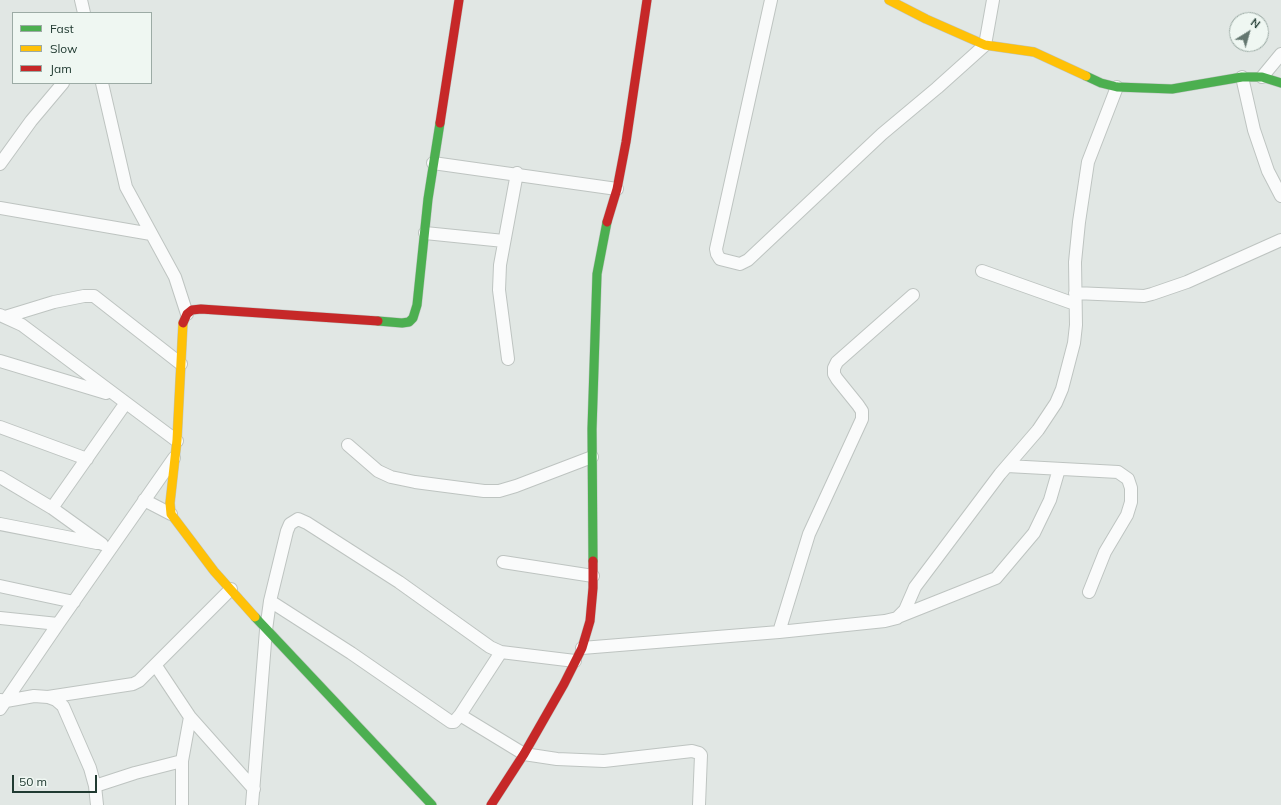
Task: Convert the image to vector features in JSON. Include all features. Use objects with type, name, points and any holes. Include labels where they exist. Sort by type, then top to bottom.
[{"type":"street","points":[[80,0],[84,12]]},
{"type":"street","points":[[171,514],[170,503],[177,442],[183,321],[187,314],[192,310],[201,309],[402,323],[409,322],[413,318],[417,305],[433,163],[459,0]]},
{"type":"street","points":[[491,805],[524,754],[582,648],[590,621],[593,576],[592,457],[594,337],[597,274],[607,223],[617,189],[647,0]]},
{"type":"street","points":[[771,0],[716,248],[717,254],[725,261],[740,264],[748,260],[876,140],[938,88],[984,45],[993,0]]},
{"type":"street","points":[[889,0],[926,19],[984,45],[1034,52],[1050,58],[1101,83],[1117,87],[1172,89],[1242,77],[1262,77],[1281,83]]},
{"type":"street","points":[[1262,77],[1281,54]]},
{"type":"street","points":[[1242,77],[1254,130],[1268,171],[1281,196]]},
{"type":"street","points":[[0,164],[31,121],[62,84]]},
{"type":"street","points":[[102,84],[126,187],[175,277],[187,314]]},
{"type":"street","points":[[897,618],[905,610],[915,587],[949,540],[1007,466],[1038,430],[1056,403],[1069,367],[1074,343],[1075,262],[1088,162],[1117,87]]},
{"type":"street","points":[[433,163],[517,173],[617,189]]},
{"type":"street","points":[[508,359],[499,290],[500,265],[517,173]]},
{"type":"street","points":[[0,208],[151,234]]},
{"type":"street","points":[[425,233],[504,241]]},
{"type":"street","points":[[982,271],[1075,298],[1144,296],[1187,282],[1281,240]]},
{"type":"street","points":[[779,632],[809,534],[862,419],[862,411],[837,379],[834,374],[834,368],[838,362],[913,295]]},
{"type":"street","points":[[2,316],[54,302],[84,296],[94,296],[181,364]]},
{"type":"street","points":[[2,316],[22,325],[114,396],[177,442]]},
{"type":"street","points":[[0,361],[114,396]]},
{"type":"street","points":[[52,508],[125,404]]},
{"type":"street","points":[[0,427],[87,459]]},
{"type":"street","points":[[348,445],[378,471],[391,477],[415,482],[484,491],[499,491],[516,486],[592,457]]},
{"type":"street","points":[[2,703],[74,602],[107,546],[144,500],[176,455]]},
{"type":"street","points":[[1007,466],[1118,472],[1128,479],[1131,488],[1131,502],[1127,515],[1105,552],[1089,592]]},
{"type":"street","points":[[582,648],[779,632],[885,621],[897,618],[996,578],[1034,533],[1050,500],[1059,469]]},
{"type":"street","points":[[0,477],[52,508],[107,546]]},
{"type":"street","points":[[144,500],[171,514],[266,630],[432,805]]},
{"type":"street","points":[[252,805],[266,630],[270,601],[287,531],[290,524],[298,519],[307,523],[399,582],[490,647],[502,652],[575,661]]},
{"type":"street","points":[[0,524],[107,546]]},
{"type":"street","points":[[503,562],[593,576]]},
{"type":"street","points":[[0,586],[74,602]]},
{"type":"street","points":[[2,703],[34,696],[48,697],[133,684],[139,681],[156,666],[231,589]]},
{"type":"street","points":[[270,601],[351,654],[450,722],[454,722],[460,715],[502,652]]},
{"type":"street","points":[[0,618],[58,624]]},
{"type":"street","points":[[156,666],[190,717],[254,789]]},
{"type":"street","points":[[48,697],[56,700],[63,706],[90,768],[95,786],[97,805]]},
{"type":"street","points":[[460,715],[524,754],[556,760],[604,761],[696,752],[701,755],[700,805]]},
{"type":"street","points":[[182,805],[182,761],[190,717]]},
{"type":"street","points":[[95,786],[135,773],[182,761]]},
{"type":"traffic: fast","points":[[1086,76],[1101,83],[1117,87],[1172,89],[1242,77],[1262,77],[1281,83]]},
{"type":"traffic: fast","points":[[378,321],[402,323],[409,322],[413,318],[417,305],[428,199],[440,123]]},
{"type":"traffic: fast","points":[[593,561],[592,429],[597,274],[607,222]]},
{"type":"traffic: fast","points":[[255,617],[432,805]]},
{"type":"traffic: slow","points":[[889,0],[926,19],[985,45],[1034,52],[1086,76]]},
{"type":"traffic: slow","points":[[183,323],[177,440],[170,503],[171,514],[214,571],[255,617]]},
{"type":"traffic: jam","points":[[440,123],[459,0]]},
{"type":"traffic: jam","points":[[607,222],[617,189],[626,142],[647,0]]},
{"type":"traffic: jam","points":[[183,323],[187,314],[192,310],[201,309],[378,321]]},
{"type":"traffic: jam","points":[[491,805],[524,754],[564,684],[582,648],[590,621],[593,588],[593,561]]}]
